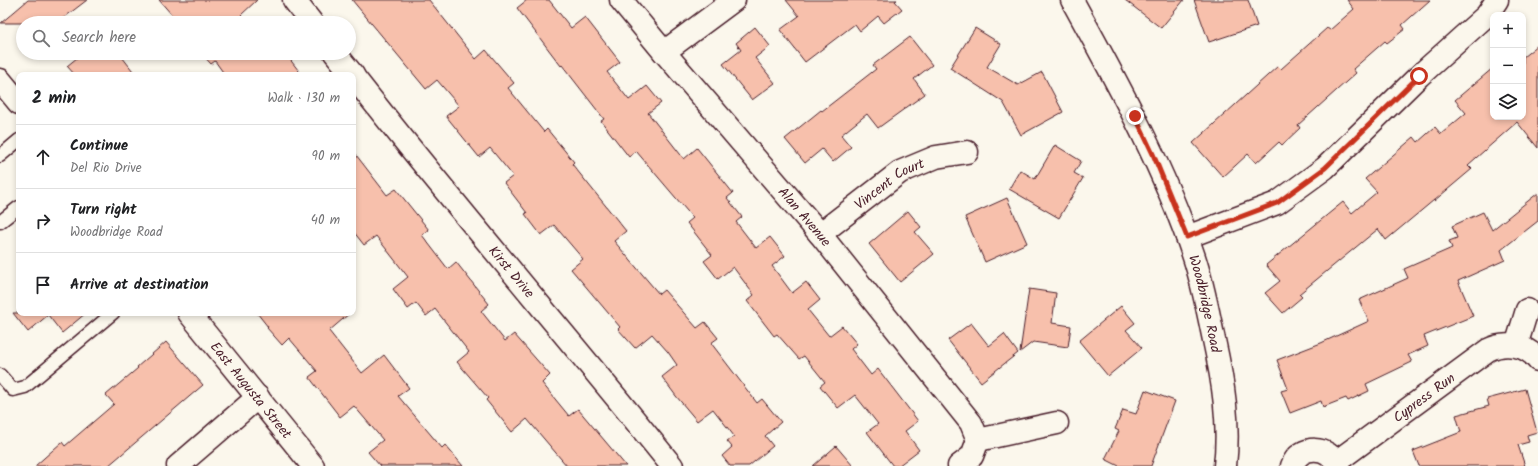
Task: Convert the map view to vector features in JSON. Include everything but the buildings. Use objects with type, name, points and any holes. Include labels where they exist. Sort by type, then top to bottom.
[{"type":"street","points":[[294,0],[307,16]]},
{"type":"street","name":"Alan Avenue","points":[[621,0],[820,234],[971,423],[978,440]]},
{"type":"street","points":[[664,52],[734,0]]},
{"type":"street","name":"Woodbridge Road","points":[[1072,0],[1132,110],[1153,154],[1187,237],[1202,285],[1221,375],[1226,417],[1225,466]]},
{"type":"street","points":[[1187,237],[1277,203],[1325,168],[1419,76],[1487,14],[1496,0]]},
{"type":"street","name":"Kirst Drive","points":[[341,60],[351,72]]},
{"type":"street","name":"Kirst Drive","points":[[356,79],[389,122],[598,373],[672,466]]},
{"type":"street","points":[[0,80],[16,99]]},
{"type":"street","name":"Vincent Court","points":[[820,234],[900,172],[936,157],[967,152]]},
{"type":"street","points":[[1516,346],[1527,310]]},
{"type":"street","name":"East Augusta Street","points":[[191,316],[313,466]]},
{"type":"street","name":"Cypress Run","points":[[1292,466],[1298,456],[1311,449],[1325,451],[1332,456],[1337,464],[1495,346],[1516,346],[1525,349],[1534,355],[1538,360]]},
{"type":"street","points":[[178,466],[258,397]]},
{"type":"street","points":[[959,466],[972,456],[978,440],[1057,423]]},
{"type":"lane","points":[[0,156],[16,143]]},
{"type":"lane","points":[[0,222],[16,209]]},
{"type":"lane","points":[[0,374],[13,390],[25,387],[109,316]]},
{"type":"route","points":[[1135,116],[1153,154],[1187,237],[1277,203],[1325,168],[1419,76]]}]
